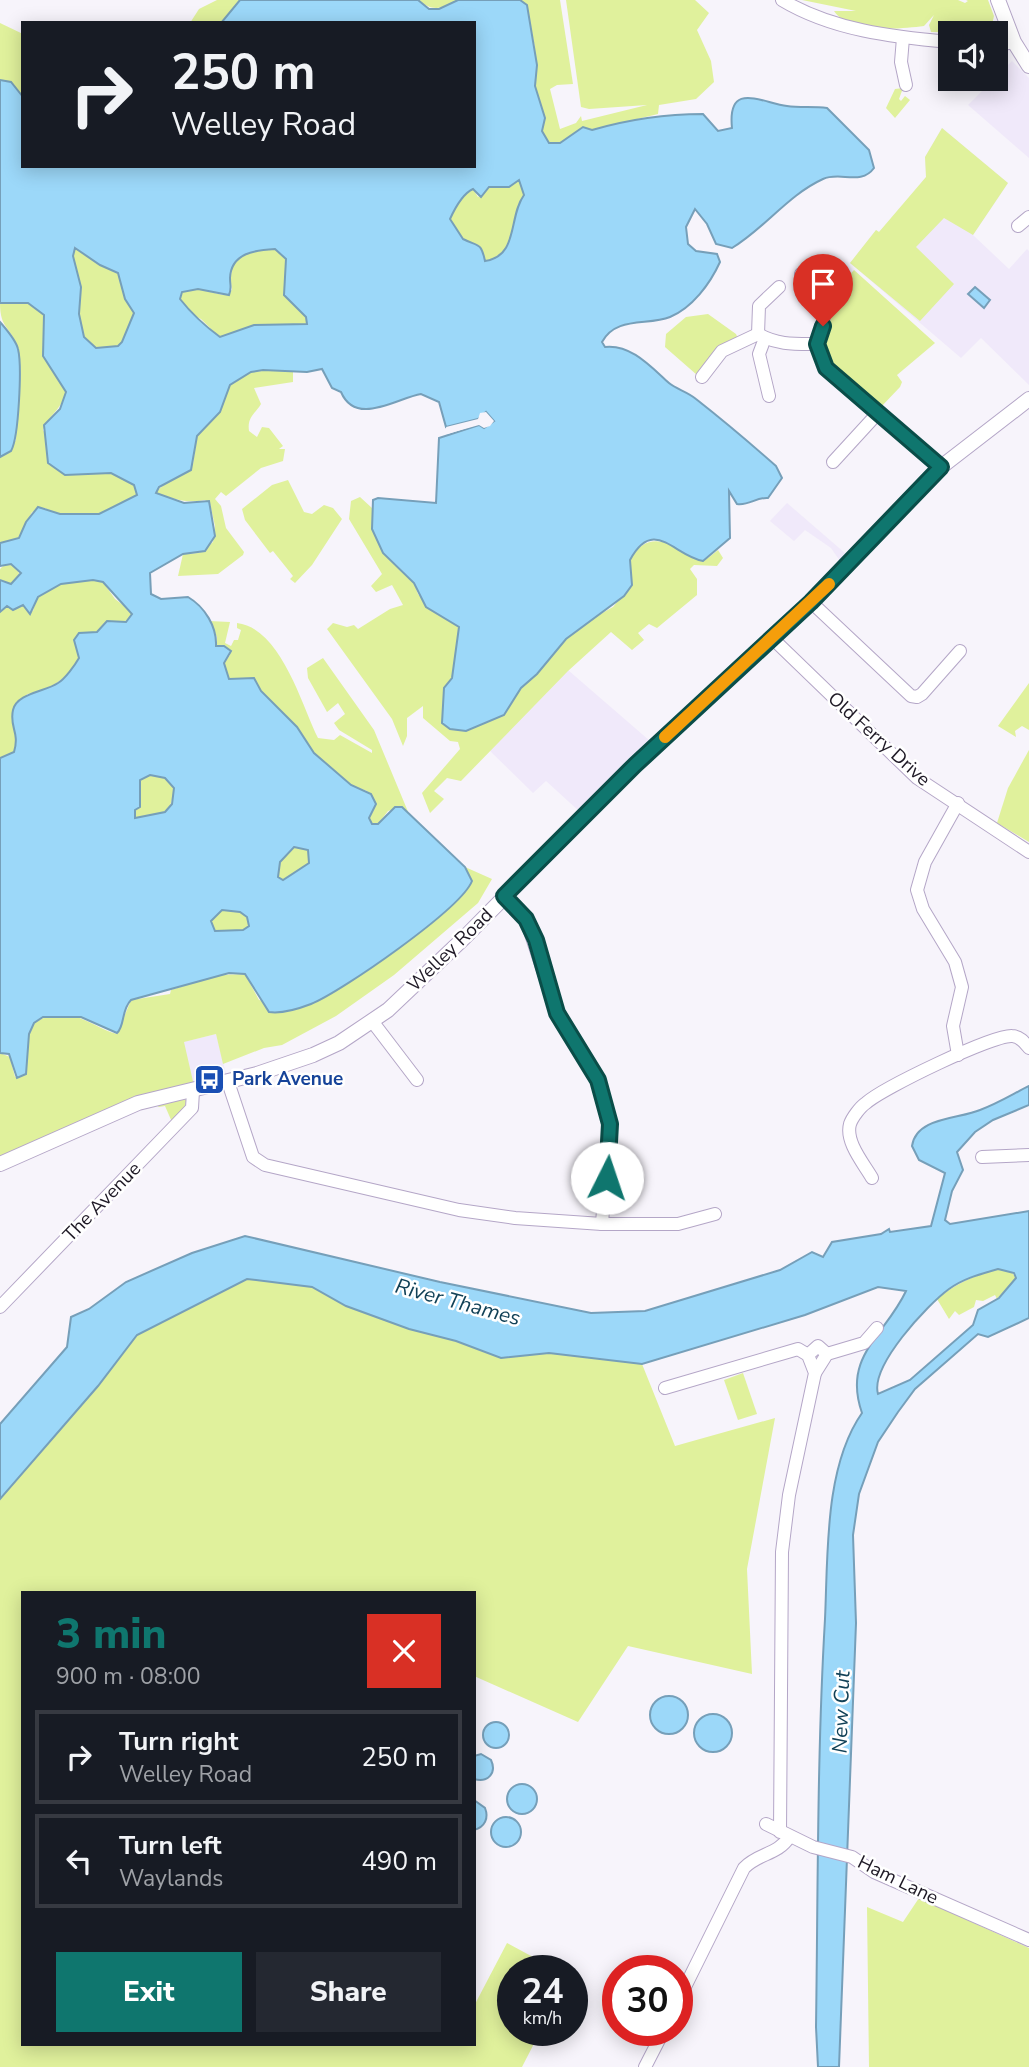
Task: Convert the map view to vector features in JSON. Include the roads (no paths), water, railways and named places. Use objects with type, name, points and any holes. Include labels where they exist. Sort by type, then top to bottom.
[{"type":"main road","points":[[998,0],[1014,42],[1029,66]]},
{"type":"main road","name":"Welley Road","points":[[0,1164],[138,1103],[228,1082],[313,1055],[372,1021],[422,979],[635,765],[811,602],[941,467],[1029,400]]},
{"type":"street","points":[[782,0],[843,26],[903,38],[938,40]]},
{"type":"street","points":[[903,38],[901,62],[906,85]]},
{"type":"street","points":[[1008,43],[1014,42]]},
{"type":"street","points":[[1018,226],[1029,217]]},
{"type":"street","points":[[801,275],[808,285],[829,298],[817,344],[826,368],[941,467]]},
{"type":"street","points":[[769,396],[759,354],[759,306],[779,287]]},
{"type":"street","points":[[702,377],[722,351],[761,336],[786,344],[817,344]]},
{"type":"street","points":[[835,453],[877,414]]},
{"type":"street","points":[[811,602],[911,696],[922,694],[960,651]]},
{"type":"street","name":"Old Ferry Drive","points":[[772,638],[917,778],[1029,852]]},
{"type":"street","points":[[958,803],[925,862],[917,890],[923,909],[955,962],[962,986],[953,1026],[958,1055]]},
{"type":"street","points":[[504,896],[526,919],[536,940],[557,1013],[598,1080],[610,1124],[602,1224]]},
{"type":"street","points":[[372,1021],[417,1080]]},
{"type":"street","points":[[872,1178],[850,1138],[850,1124],[863,1105],[879,1093],[958,1055],[1012,1035],[1020,1038],[1029,1048]]},
{"type":"street","points":[[228,1082],[253,1157],[265,1165],[459,1210],[515,1219],[602,1224],[678,1224],[715,1214]]},
{"type":"street","name":"The Avenue","points":[[0,1307],[192,1108],[193,1091]]},
{"type":"street","points":[[982,1157],[1029,1155]]},
{"type":"street","points":[[693,1971],[744,1868],[756,1857],[781,1849],[785,1834],[782,1552],[789,1495],[815,1373],[827,1354],[864,1343],[877,1328]]},
{"type":"street","points":[[808,1355],[818,1346],[827,1354]]},
{"type":"street","points":[[665,1388],[798,1349],[808,1355],[815,1373]]},
{"type":"street","name":"Ham Lane","points":[[766,1824],[813,1847],[852,1857],[874,1872],[1029,1940]]},
{"type":"street","points":[[645,2067],[656,2046]]},
{"type":"water","points":[[240,0],[418,0],[429,9],[439,9],[458,0],[520,0],[527,5],[537,65],[535,86],[545,118],[542,131],[549,143],[560,143],[583,127],[592,130],[634,120],[675,115],[703,114],[718,131],[732,128],[735,104],[748,98],[787,106],[827,108],[869,150],[874,168],[863,176],[830,177],[810,186],[732,248],[716,244],[707,224],[695,209],[686,227],[688,244],[696,251],[717,254],[720,262],[706,287],[678,313],[661,320],[615,328],[602,342],[605,347],[632,353],[672,385],[693,397],[776,466],[782,478],[768,498],[745,504],[737,504],[729,491],[730,538],[703,561],[656,540],[647,541],[639,547],[630,560],[632,585],[624,596],[566,639],[537,674],[521,688],[504,715],[466,731],[450,729],[442,723],[444,688],[452,678],[459,627],[426,607],[414,583],[383,553],[372,529],[373,500],[378,498],[436,503],[439,438],[479,425],[484,428],[494,421],[486,412],[478,419],[446,427],[439,402],[421,394],[378,408],[356,408],[341,392],[332,388],[322,369],[307,372],[251,372],[230,385],[220,412],[197,436],[191,470],[159,487],[156,493],[184,503],[209,501],[215,536],[205,551],[183,554],[150,573],[151,594],[161,599],[188,597],[200,606],[212,625],[216,646],[224,646],[231,651],[224,663],[229,679],[254,678],[261,691],[297,727],[314,753],[351,785],[371,794],[376,804],[369,818],[372,824],[378,824],[395,807],[402,807],[465,867],[472,881],[463,894],[424,929],[347,984],[311,1004],[285,1012],[269,1012],[245,974],[229,973],[131,1000],[117,1033],[81,1017],[43,1017],[34,1023],[29,1034],[26,1074],[17,1078],[9,1054],[0,1053],[0,758],[14,752],[16,739],[12,716],[16,704],[26,696],[58,683],[67,675],[79,658],[74,640],[79,633],[97,632],[107,621],[126,622],[132,614],[103,582],[93,580],[61,584],[38,597],[30,614],[23,605],[13,610],[7,606],[0,612],[0,580],[11,584],[21,573],[11,564],[0,566],[0,543],[19,538],[26,522],[38,507],[60,514],[99,514],[137,495],[134,485],[111,473],[65,475],[48,463],[44,425],[60,409],[66,392],[43,356],[44,315],[28,303],[0,303],[0,80],[11,82],[21,94],[21,168],[476,168],[476,21],[223,21]],"holes":[[[519,180],[524,195],[508,244],[496,258],[485,261],[481,248],[463,239],[450,219],[469,191],[473,189],[481,197],[489,187],[509,187]],[[75,248],[100,265],[118,273],[125,299],[134,313],[118,346],[96,348],[84,337],[79,314],[81,287],[73,256]],[[275,249],[286,259],[284,295],[306,317],[307,324],[254,325],[220,337],[180,299],[182,292],[198,289],[229,295],[231,270],[239,258],[260,250]],[[150,775],[165,778],[174,788],[172,804],[165,812],[135,818],[135,810],[140,807],[140,780]],[[294,847],[308,850],[309,863],[283,880],[278,877],[280,862]],[[222,910],[240,912],[247,917],[249,926],[243,930],[215,931],[211,921]]]},
{"type":"water","points":[[975,287],[990,300],[984,308],[968,294]]},
{"type":"water","points":[[0,322],[17,346],[20,370],[14,443],[11,451],[0,457]]},
{"type":"water","points":[[1029,1086],[1029,1105],[993,1120],[975,1132],[957,1152],[963,1170],[952,1191],[945,1220],[950,1224],[1029,1211],[1029,1318],[988,1337],[978,1334],[915,1389],[878,1442],[859,1494],[853,1535],[856,1623],[839,2067],[818,2067],[816,2027],[820,1721],[830,1513],[841,1459],[862,1413],[857,1393],[857,1376],[862,1361],[906,1291],[878,1287],[805,1315],[642,1364],[549,1353],[501,1358],[346,1306],[312,1287],[247,1279],[137,1335],[98,1386],[0,1499],[0,1424],[67,1347],[71,1317],[89,1309],[126,1282],[192,1253],[245,1236],[440,1282],[591,1313],[645,1311],[780,1270],[812,1252],[823,1257],[832,1242],[881,1234],[889,1229],[890,1232],[931,1226],[945,1173],[919,1160],[912,1146],[915,1136],[930,1124],[980,1110]],"holes":[[[998,1269],[1014,1273],[1016,1278],[999,1298],[978,1310],[973,1325],[910,1380],[878,1394],[878,1382],[891,1353],[939,1297],[955,1285],[979,1275]]]},
{"type":"water","points":[[669,1696],[682,1702],[688,1715],[682,1728],[669,1734],[656,1728],[650,1715],[656,1702]]},
{"type":"water","points":[[713,1714],[726,1720],[732,1733],[726,1746],[713,1752],[700,1746],[694,1733],[700,1720]]},
{"type":"water","points":[[496,1722],[505,1726],[509,1735],[505,1744],[496,1748],[487,1744],[483,1735],[487,1726]]},
{"type":"water","points":[[481,1754],[491,1760],[493,1765],[490,1776],[483,1780],[476,1779],[476,1755]]},
{"type":"water","points":[[522,1784],[528,1785],[536,1793],[536,1805],[528,1813],[522,1814],[516,1813],[508,1805],[507,1799],[508,1793],[516,1785]]},
{"type":"water","points":[[476,1801],[485,1808],[487,1815],[485,1822],[478,1829]]},
{"type":"water","points":[[506,1817],[512,1818],[520,1826],[520,1838],[512,1846],[506,1847],[500,1846],[492,1838],[491,1832],[492,1826],[500,1818]]},
{"type":"place","name":"Park Avenue","points":[[209,1079]]},
{"type":"water label","name":"River Thames","points":[[458,1302]]},
{"type":"water label","name":"New Cut","points":[[841,1712]]}]
